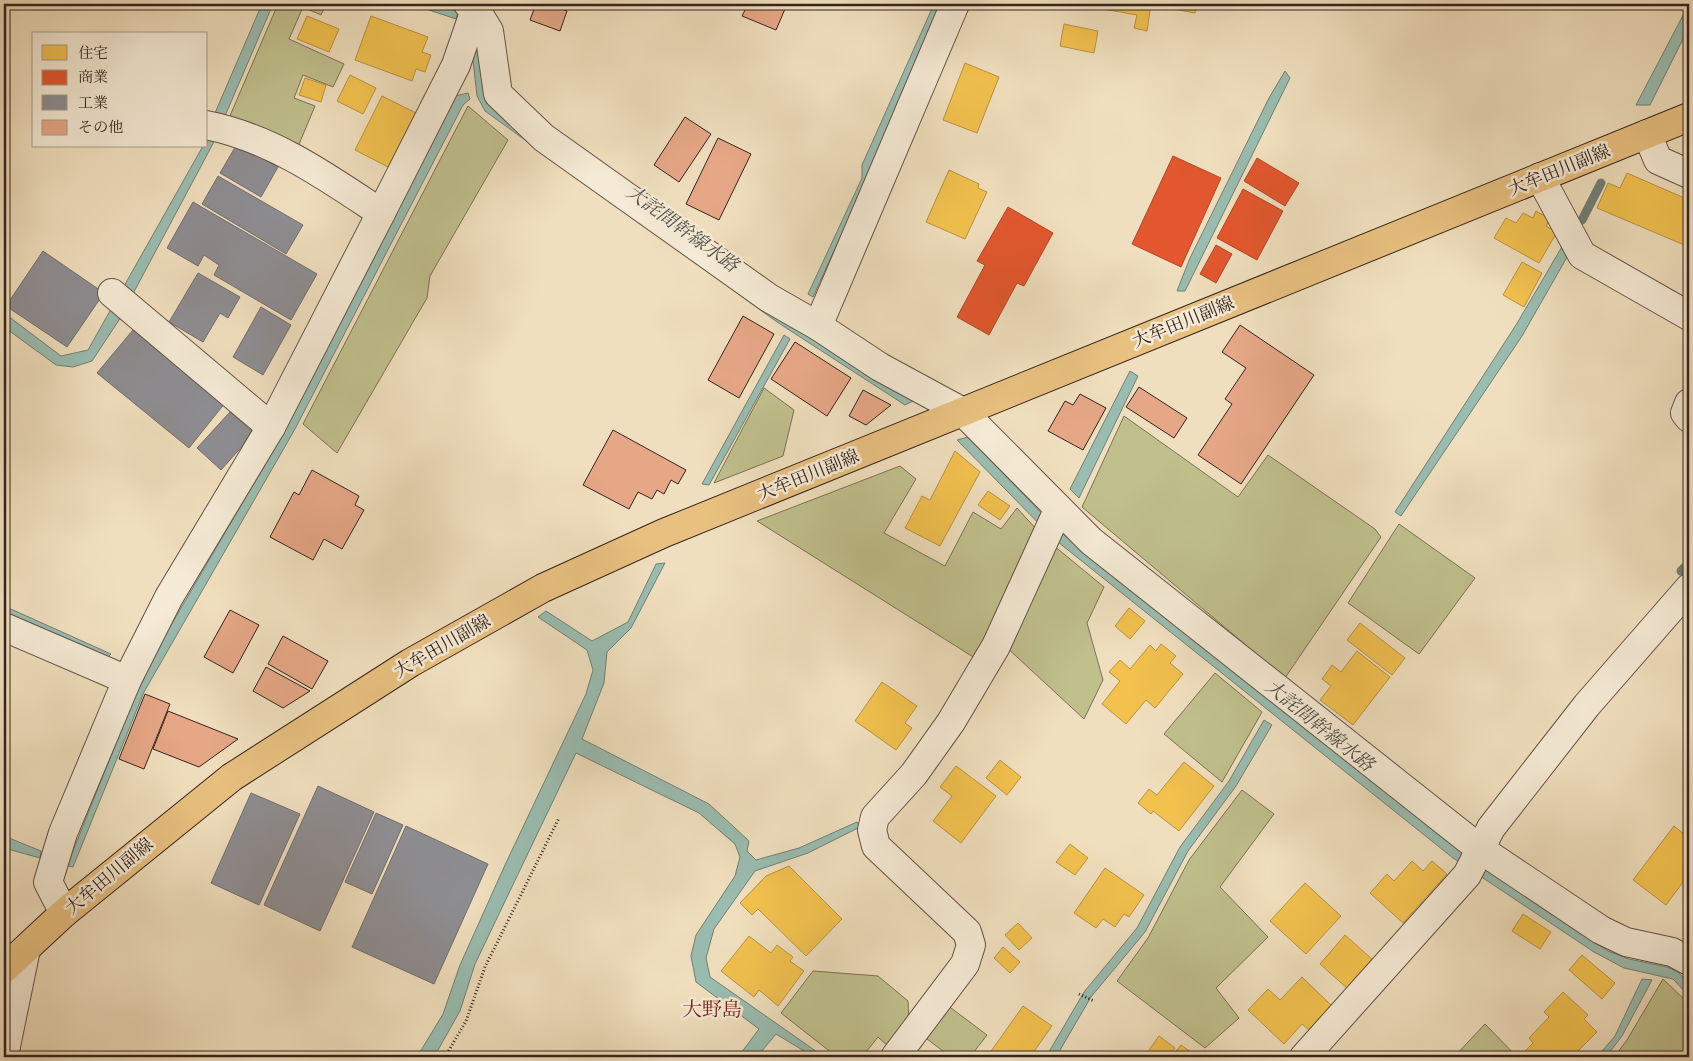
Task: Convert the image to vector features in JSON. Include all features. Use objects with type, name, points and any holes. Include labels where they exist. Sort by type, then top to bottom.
[{"type":"main road","name":"大牟田川副線","points":[[4,969],[64,912],[232,777],[410,662],[543,588],[664,533],[1689,117]]},
{"type":"street","points":[[818,326],[955,4]]},
{"type":"street","points":[[473,5],[489,31],[498,94],[544,138],[753,287],[818,326],[880,367],[963,412],[1058,510],[1117,562],[1480,849],[1601,930],[1626,942],[1672,952],[1689,961]]},
{"type":"street","points":[[64,912],[48,882],[63,833],[127,680],[168,597],[271,427],[382,213],[456,65],[473,5]]},
{"type":"street","points":[[208,125],[231,130],[308,164],[382,213]]},
{"type":"street","points":[[1647,134],[1658,160],[1689,174]]},
{"type":"street","points":[[1540,177],[1582,255],[1689,316]]},
{"type":"street","points":[[112,293],[271,427]]},
{"type":"street","points":[[1689,403],[1685,413],[1689,418]]},
{"type":"street","points":[[896,1057],[965,964],[971,945],[966,932],[876,846],[872,830],[875,817],[914,774],[951,722],[996,646],[1058,510]]},
{"type":"street","points":[[1316,1053],[1467,874],[1491,828],[1587,706],[1689,588]]},
{"type":"street","points":[[4,627],[127,680]]},
{"type":"street","points":[[4,1056],[26,949]]},
{"type":"path","points":[[445,1057],[466,1021],[485,967],[559,818]]},
{"type":"path","points":[[1079,994],[1094,1001]]},
{"type":"green space","points":[[278,4],[326,4],[321,15],[303,7],[289,39],[344,64],[333,87],[303,75],[294,98],[315,106],[297,149],[229,118]]},
{"type":"green space","points":[[468,106],[508,140],[430,276],[427,298],[337,453],[303,424]]},
{"type":"green space","points":[[764,388],[794,410],[783,456],[714,483]]},
{"type":"green space","points":[[1124,416],[1238,497],[1268,455],[1375,529],[1381,537],[1285,678],[1082,507]]},
{"type":"green space","points":[[900,466],[916,479],[884,533],[945,566],[973,512],[1001,529],[1017,508],[1039,532],[978,660],[757,521]]},
{"type":"green space","points":[[1399,524],[1475,578],[1419,654],[1348,603]]},
{"type":"green space","points":[[1053,545],[1104,587],[1087,623],[1103,680],[1084,719],[1004,645]]},
{"type":"green space","points":[[1215,673],[1262,712],[1222,782],[1164,734]]},
{"type":"green space","points":[[1242,790],[1274,814],[1220,887],[1268,937],[1216,988],[1239,1018],[1205,1048],[1117,981],[1148,938],[1189,860]]},
{"type":"green space","points":[[813,971],[878,976],[908,1001],[909,1023],[890,1048],[878,1037],[862,1057],[837,1057],[781,1013]]},
{"type":"green space","points":[[1663,979],[1689,1004],[1689,1057],[1614,1057],[1627,1040]]},
{"type":"green space","points":[[947,1005],[987,1035],[970,1057],[951,1057],[923,1036]]},
{"type":"green space","points":[[1485,1024],[1517,1057],[1454,1057]]},
{"type":"water","points":[[262,4],[273,4],[225,116],[215,113]]},
{"type":"water","points":[[411,4],[437,4],[458,11],[456,19]]},
{"type":"water","points":[[934,4],[942,4],[870,172],[813,297],[808,294],[862,178],[862,165]]},
{"type":"water","points":[[1689,4],[1689,27],[1650,105],[1636,105]]},
{"type":"water","points":[[472,51],[480,51],[484,85],[782,314],[913,401],[905,405],[777,322],[485,111],[477,96]]},
{"type":"water","points":[[1285,71],[1290,78],[1185,291],[1177,291],[1190,258],[1269,98]]},
{"type":"water","points":[[468,93],[470,99],[463,105],[295,429],[144,692],[73,867],[67,866],[146,668],[288,425],[455,96]]},
{"type":"water","points":[[216,138],[119,320],[92,361],[73,367],[56,365],[4,327],[4,313],[61,356],[88,350],[202,148],[208,148],[208,139]]},
{"type":"water","points":[[1563,245],[1570,252],[1522,336],[1401,516],[1395,512],[1516,325]]},
{"type":"water","points":[[784,335],[790,339],[709,485],[702,484]]},
{"type":"water","points":[[1130,371],[1138,376],[1079,498],[1070,489]]},
{"type":"water","points":[[968,437],[1057,529],[1470,859],[1608,951],[1629,959],[1667,967],[1678,972],[1689,984],[1689,996],[1673,979],[1624,968],[1594,952],[1453,858],[1053,538],[957,440]]},
{"type":"water","points":[[665,563],[631,628],[607,652],[604,683],[582,739],[709,804],[749,841],[747,851],[756,860],[799,848],[857,822],[860,827],[808,853],[755,871],[714,929],[706,958],[710,977],[820,1054],[814,1057],[776,1034],[757,1057],[738,1057],[759,1029],[696,982],[691,956],[696,935],[735,876],[740,857],[735,844],[699,813],[576,753],[475,964],[460,1011],[434,1057],[417,1057],[443,1014],[460,965],[586,694],[593,670],[587,650],[538,617],[546,611],[592,641],[628,622],[656,564]]},
{"type":"water","points":[[4,606],[111,654],[108,657],[4,613]]},
{"type":"water","points":[[1264,720],[1272,725],[1236,786],[1188,851],[1145,932],[1091,997],[1056,1057],[1046,1057],[1084,992],[1137,928],[1180,847],[1229,781]]},
{"type":"water","points":[[4,836],[41,851],[40,858],[4,848]]},
{"type":"water","points":[[1642,979],[1652,980],[1622,1036],[1606,1057],[1597,1057],[1615,1036]]},
{"type":"building: 住宅","points":[[1093,4],[1151,4],[1147,31],[1134,28],[1137,15],[1092,7]]},
{"type":"building: 住宅","points":[[1159,4],[1196,4],[1195,13],[1158,6]]},
{"type":"building: 住宅","points":[[307,16],[339,29],[329,52],[297,39]]},
{"type":"building: 住宅","points":[[371,16],[428,37],[422,52],[431,55],[425,72],[416,69],[412,81],[355,60]]},
{"type":"building: 住宅","points":[[1064,24],[1098,31],[1094,53],[1060,46]]},
{"type":"building: 住宅","points":[[965,63],[999,77],[977,133],[943,120]]},
{"type":"building: 住宅","points":[[350,75],[376,88],[363,114],[337,101]]},
{"type":"building: 住宅","points":[[305,78],[326,85],[321,102],[299,95]]},
{"type":"building: 住宅","points":[[382,96],[416,113],[388,167],[355,150]]},
{"type":"building: 住宅","points":[[949,170],[979,184],[978,188],[987,192],[965,239],[926,222]]},
{"type":"building: 住宅","points":[[1627,173],[1689,200],[1689,247],[1597,208],[1608,183],[1620,188]]},
{"type":"building: 住宅","points":[[1536,211],[1550,219],[1546,226],[1557,232],[1539,263],[1494,238],[1506,218],[1516,223],[1523,213],[1533,218]]},
{"type":"building: 住宅","points":[[1522,262],[1542,273],[1524,307],[1503,295]]},
{"type":"building: 住宅","points":[[955,451],[980,472],[940,546],[905,528],[922,496],[930,500]]},
{"type":"building: 住宅","points":[[988,491],[1010,506],[1000,520],[978,505]]},
{"type":"building: 住宅","points":[[1129,608],[1145,621],[1130,639],[1115,626]]},
{"type":"building: 住宅","points":[[1360,623],[1405,658],[1392,675],[1347,640]]},
{"type":"building: 住宅","points":[[1161,644],[1176,656],[1170,663],[1183,674],[1155,708],[1146,700],[1126,724],[1102,704],[1120,681],[1109,672],[1120,660],[1130,669],[1150,645],[1156,651]]},
{"type":"building: 住宅","points":[[1357,651],[1390,677],[1353,725],[1320,700],[1331,686],[1322,679],[1332,665],[1341,672]]},
{"type":"building: 住宅","points":[[882,682],[917,706],[905,723],[912,728],[896,750],[855,721]]},
{"type":"building: 住宅","points":[[1000,760],[1021,777],[1007,795],[986,778]]},
{"type":"building: 住宅","points":[[1184,762],[1214,786],[1179,831],[1153,811],[1151,814],[1138,803],[1149,789],[1157,795]]},
{"type":"building: 住宅","points":[[956,766],[996,796],[961,843],[933,821],[952,796],[940,787]]},
{"type":"building: 住宅","points":[[1674,826],[1689,838],[1689,874],[1666,905],[1633,880]]},
{"type":"building: 住宅","points":[[1070,844],[1088,858],[1075,875],[1056,862]]},
{"type":"building: 住宅","points":[[1412,861],[1423,871],[1432,861],[1447,874],[1403,923],[1370,893],[1387,874],[1394,881]]},
{"type":"building: 住宅","points":[[789,866],[842,919],[806,956],[758,909],[752,915],[740,903],[766,876]]},
{"type":"building: 住宅","points":[[1105,868],[1144,895],[1129,917],[1124,914],[1115,927],[1103,919],[1096,928],[1074,913]]},
{"type":"building: 住宅","points":[[1305,883],[1341,916],[1306,954],[1270,921]]},
{"type":"building: 住宅","points":[[1523,914],[1551,932],[1540,949],[1512,931]]},
{"type":"building: 住宅","points":[[1018,923],[1032,938],[1019,950],[1005,935]]},
{"type":"building: 住宅","points":[[1345,935],[1373,960],[1348,989],[1320,964]]},
{"type":"building: 住宅","points":[[749,936],[771,953],[777,945],[793,957],[790,961],[804,971],[778,1006],[759,990],[754,997],[721,971]]},
{"type":"building: 住宅","points":[[1003,947],[1020,962],[1010,973],[994,958]]},
{"type":"building: 住宅","points":[[1582,955],[1615,983],[1602,999],[1569,970]]},
{"type":"building: 住宅","points":[[1302,977],[1332,1006],[1309,1030],[1302,1024],[1284,1044],[1248,1010],[1268,989],[1280,1000]]},
{"type":"building: 住宅","points":[[1563,992],[1588,1015],[1584,1019],[1597,1032],[1572,1057],[1526,1057],[1522,1054],[1533,1043],[1529,1038],[1549,1017],[1544,1012]]},
{"type":"building: 住宅","points":[[1023,1006],[1052,1026],[1030,1057],[987,1057]]},
{"type":"building: 住宅","points":[[1159,1036],[1175,1048],[1168,1057],[1144,1057]]},
{"type":"building: 住宅","points":[[1181,1045],[1198,1057],[1171,1057]]},
{"type":"building: 商業","points":[[1173,156],[1221,178],[1181,267],[1132,244]]},
{"type":"building: 商業","points":[[1257,158],[1299,183],[1285,206],[1244,181]]},
{"type":"building: 商業","points":[[1243,189],[1283,211],[1257,260],[1217,238]]},
{"type":"building: 商業","points":[[1008,207],[1053,233],[1024,286],[1017,283],[989,335],[957,317],[985,265],[977,261]]},
{"type":"building: 商業","points":[[1216,245],[1232,254],[1216,283],[1200,274]]},
{"type":"building: 工業","points":[[237,144],[278,167],[261,197],[220,173]]},
{"type":"building: 工業","points":[[218,176],[303,225],[286,254],[202,204]]},
{"type":"building: 工業","points":[[193,202],[317,274],[291,320],[214,275],[219,265],[204,255],[198,266],[167,248]]},
{"type":"building: 工業","points":[[43,251],[104,293],[67,347],[6,306]]},
{"type":"building: 工業","points":[[198,273],[240,297],[228,318],[220,313],[203,342],[169,322]]},
{"type":"building: 工業","points":[[261,307],[291,325],[263,375],[233,357]]},
{"type":"building: 工業","points":[[138,324],[229,398],[189,448],[97,373]]},
{"type":"building: 工業","points":[[230,412],[254,433],[221,470],[197,448]]},
{"type":"building: 工業","points":[[318,786],[374,812],[320,931],[264,905]]},
{"type":"building: 工業","points":[[251,793],[300,814],[259,905],[211,883]]},
{"type":"building: 工業","points":[[376,813],[403,825],[372,894],[345,882]]},
{"type":"building: 工業","points":[[406,826],[488,864],[434,984],[352,947]]},
{"type":"building: その他","points":[[536,4],[549,4],[567,11],[560,31],[530,20]]},
{"type":"building: その他","points":[[748,4],[772,4],[785,9],[776,30],[742,16]]},
{"type":"building: その他","points":[[685,117],[711,134],[679,182],[654,165]]},
{"type":"building: その他","points":[[718,138],[751,154],[719,220],[686,204]]},
{"type":"building: その他","points":[[743,316],[774,334],[739,398],[708,380]]},
{"type":"building: その他","points":[[1240,325],[1314,375],[1241,484],[1198,455],[1232,404],[1225,399],[1246,368],[1222,352]]},
{"type":"building: その他","points":[[795,342],[851,378],[827,416],[771,379]]},
{"type":"building: その他","points":[[1139,387],[1187,418],[1174,438],[1126,407]]},
{"type":"building: その他","points":[[863,390],[891,405],[866,425],[849,416]]},
{"type":"building: その他","points":[[1080,394],[1106,408],[1083,450],[1048,431],[1065,401],[1073,405]]},
{"type":"building: その他","points":[[613,430],[686,470],[678,484],[671,480],[664,494],[657,490],[652,499],[638,492],[629,509],[583,485]]},
{"type":"building: その他","points":[[312,470],[359,496],[355,505],[364,510],[342,549],[324,539],[313,560],[270,537],[294,492],[299,495]]},
{"type":"building: その他","points":[[230,610],[259,625],[233,673],[204,657]]},
{"type":"building: その他","points":[[283,636],[328,661],[312,689],[268,664]]},
{"type":"building: その他","points":[[266,667],[310,691],[283,708],[253,691]]},
{"type":"building: その他","points":[[145,694],[170,704],[144,769],[119,759]]},
{"type":"building: その他","points":[[168,711],[238,739],[199,767],[153,749]]},
{"type":"waterway","points":[[1582,220],[1601,183]]},
{"type":"waterway","points":[[1681,571],[1689,563]]},
{"type":"district","name":"大野島","points":[[712,1009]]},
{"type":"water label","name":"大詫間幹線水路","points":[[683,228]]},
{"type":"water label","name":"大詫間幹線水路","points":[[1320,725]]}]
